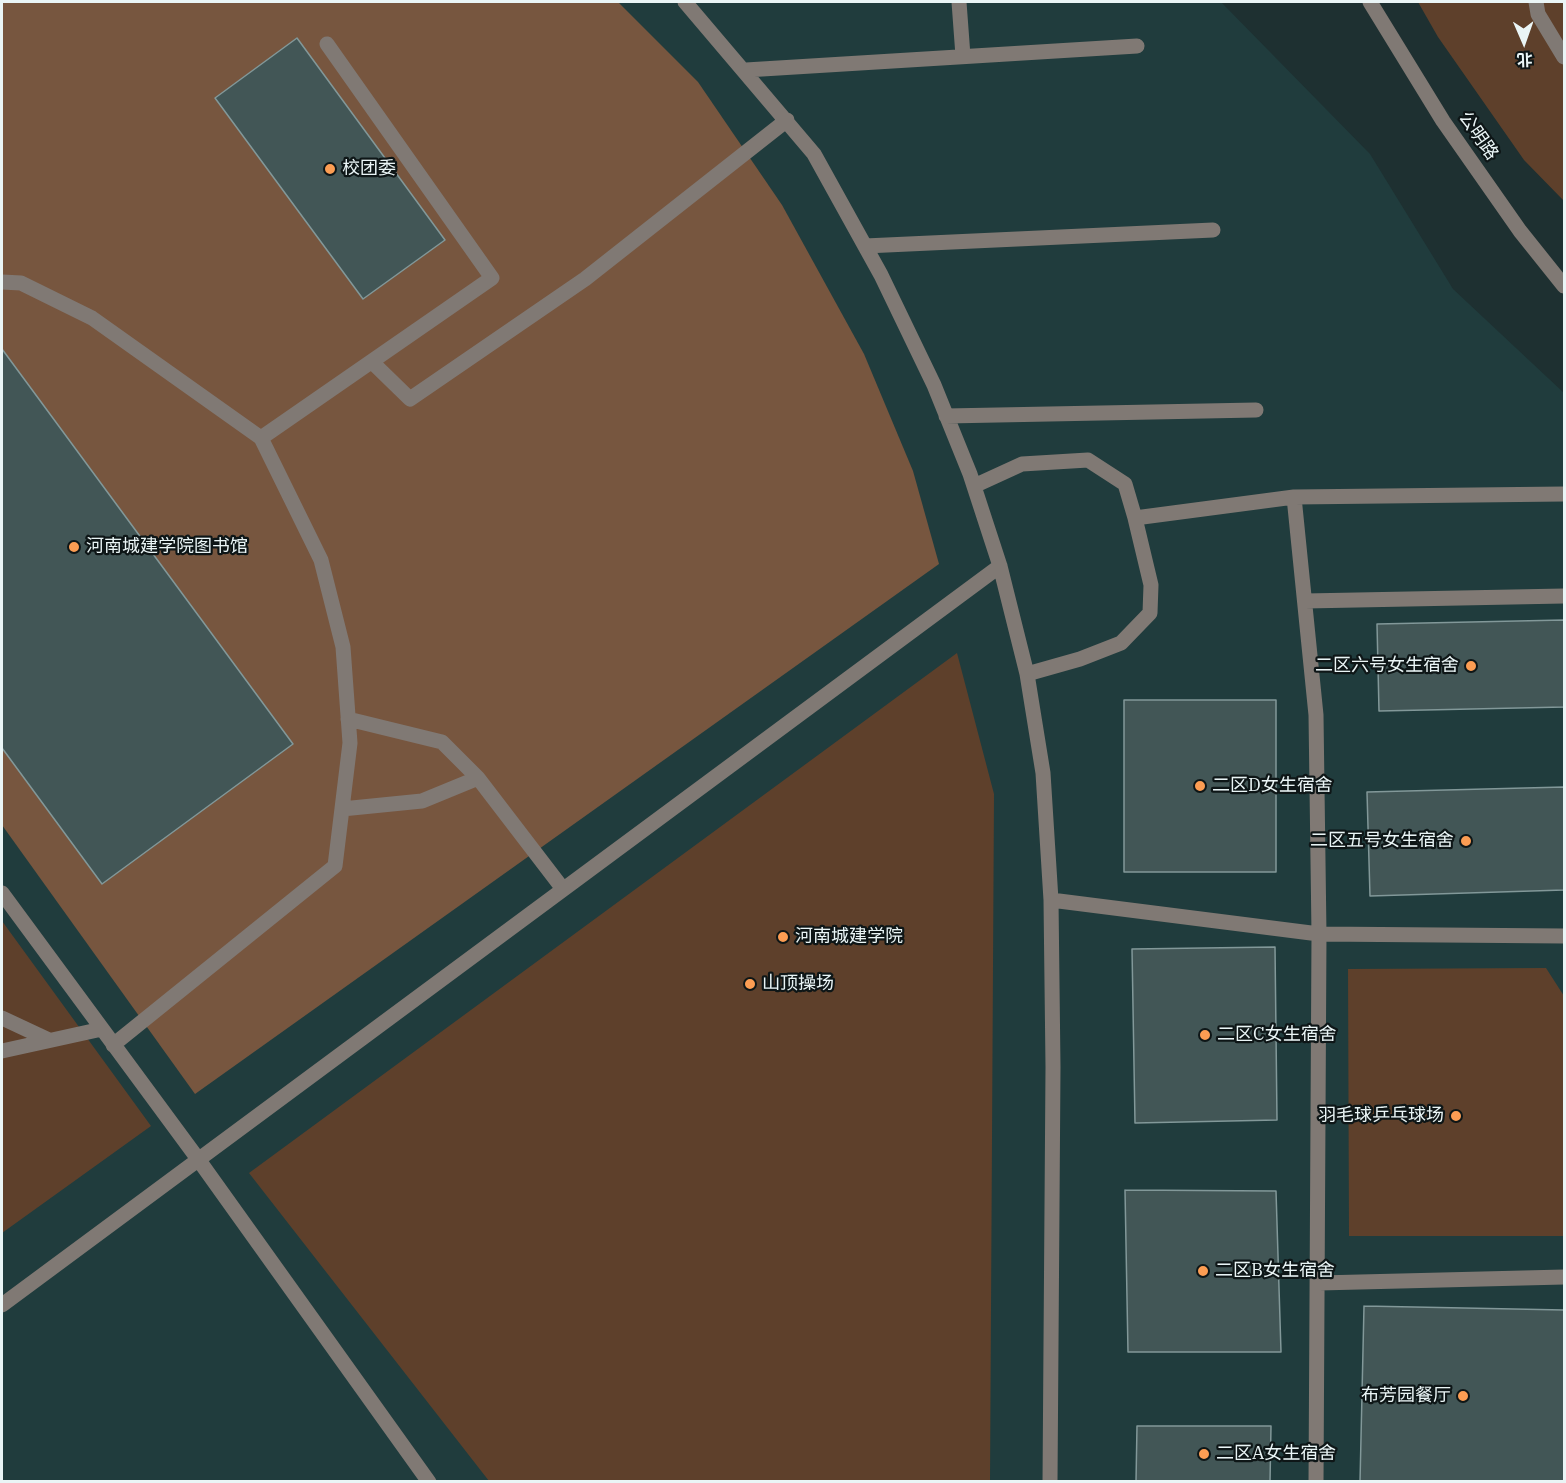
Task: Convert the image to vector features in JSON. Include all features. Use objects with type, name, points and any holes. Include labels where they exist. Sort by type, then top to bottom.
[{"type":"street","points":[[685,2],[746,70],[814,154],[865,246],[934,385],[974,486],[1000,566],[1027,674],[1043,773],[1051,900],[1053,1078],[1050,1482]]},
{"type":"street","points":[[959,2],[963,56]]},
{"type":"street","name":"公明路","points":[[1370,2],[1443,121],[1520,231],[1564,286]]},
{"type":"street","points":[[1536,2],[1538,14],[1564,57]]},
{"type":"street","points":[[261,438],[492,278],[327,45]]},
{"type":"street","points":[[746,70],[1137,46]]},
{"type":"street","points":[[372,362],[410,399],[585,279],[787,120]]},
{"type":"street","points":[[865,246],[1213,230]]},
{"type":"street","points":[[2,282],[21,284],[92,318],[261,438],[321,560],[343,647],[350,743],[335,866],[113,1045]]},
{"type":"street","points":[[946,416],[1256,410]]},
{"type":"street","points":[[974,486],[1022,464],[1088,460],[1125,484],[1135,518],[1151,585],[1149,613],[1121,643],[1080,659],[1027,674]]},
{"type":"street","points":[[1135,518],[1294,498],[1564,494]]},
{"type":"street","points":[[1294,498],[1316,715],[1319,934],[1319,1283],[1316,1482]]},
{"type":"street","points":[[2,1305],[1000,566]]},
{"type":"street","points":[[1305,601],[1564,596]]},
{"type":"street","points":[[348,719],[442,742],[478,778],[563,889]]},
{"type":"street","points":[[342,809],[422,801],[478,778]]},
{"type":"street","points":[[2,893],[198,1159],[429,1482]]},
{"type":"street","points":[[1051,900],[1319,934],[1564,936]]},
{"type":"street","points":[[2,1018],[49,1040]]},
{"type":"street","points":[[2,1052],[102,1029]]},
{"type":"street","points":[[1319,1283],[1564,1277]]},
{"type":"shaded area","name":"河南城建学院","points":[[2,2],[1221,2],[1370,154],[1453,289],[1564,393],[1564,1481],[2,1482]]},
{"type":"shaded area","points":[[2,2],[618,2],[698,82],[782,205],[864,354],[913,471],[939,564],[195,1094],[2,825]]},
{"type":"shaded area","points":[[1418,2],[1564,2],[1564,201],[1524,160],[1438,37]]},
{"type":"shaded area","name":"山顶操场","points":[[957,653],[994,794],[990,1481],[489,1481],[249,1173]]},
{"type":"shaded area","points":[[2,921],[151,1126],[2,1233]]},
{"type":"shaded area","name":"羽毛球乒乓球场","points":[[1546,968],[1564,996],[1564,1236],[1349,1236],[1348,969]]},
{"type":"building","name":"校团委","points":[[297,38],[445,240],[363,299],[215,98]]},
{"type":"building","name":"河南城建学院图书馆","points":[[2,349],[293,744],[102,884],[2,748]]},
{"type":"building","name":"二区六号女生宿舍","points":[[1564,620],[1564,707],[1379,711],[1377,624]]},
{"type":"building","name":"二区D女生宿舍","points":[[1124,700],[1276,700],[1276,872],[1124,872]]},
{"type":"building","name":"二区五号女生宿舍","points":[[1564,787],[1564,890],[1370,896],[1367,792]]},
{"type":"building","name":"二区C女生宿舍","points":[[1275,947],[1277,1120],[1135,1123],[1132,949]]},
{"type":"building","name":"二区B女生宿舍","points":[[1125,1190],[1276,1191],[1281,1352],[1128,1352]]},
{"type":"building","name":"布芳园餐厅","points":[[1364,1306],[1564,1310],[1564,1482],[1360,1482]]},
{"type":"building","name":"二区A女生宿舍","points":[[1137,1426],[1271,1426],[1270,1482],[1136,1482]]},
{"type":"place","name":"校团委","points":[[330,169]]},
{"type":"place","name":"河南城建学院图书馆","points":[[74,547]]},
{"type":"place","name":"二区六号女生宿舍","points":[[1471,666]]},
{"type":"place","name":"二区D女生宿舍","points":[[1200,786]]},
{"type":"place","name":"二区五号女生宿舍","points":[[1466,841]]},
{"type":"place","name":"河南城建学院","points":[[783,937]]},
{"type":"place","name":"山顶操场","points":[[750,984]]},
{"type":"place","name":"二区C女生宿舍","points":[[1205,1035]]},
{"type":"place","name":"羽毛球乒乓球场","points":[[1456,1116]]},
{"type":"place","name":"二区B女生宿舍","points":[[1203,1271]]},
{"type":"place","name":"布芳园餐厅","points":[[1463,1396]]},
{"type":"place","name":"二区A女生宿舍","points":[[1204,1454]]}]
